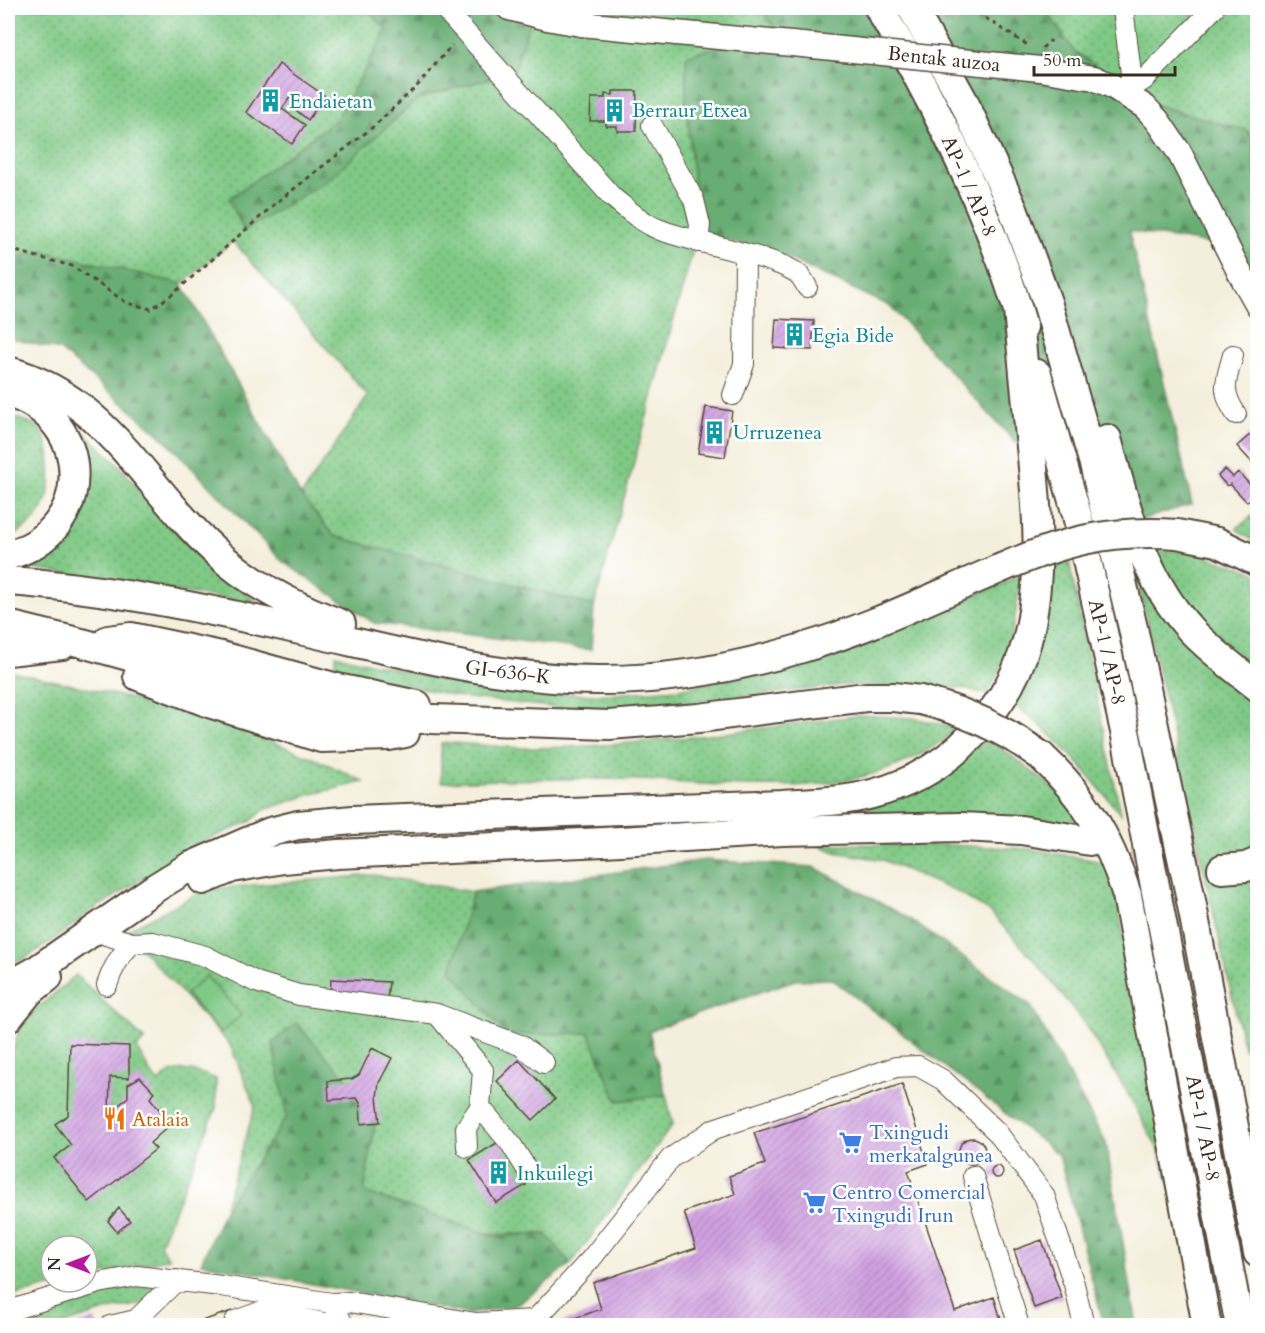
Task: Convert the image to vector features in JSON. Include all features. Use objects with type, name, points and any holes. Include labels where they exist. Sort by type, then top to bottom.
[{"type":"highway","name":"AP-1 / AP-8","points":[[879,8],[906,54],[962,165],[986,220],[1018,310],[1077,515],[1126,736],[1240,1326]]},
{"type":"highway","name":"AP-1 / AP-8","points":[[912,8],[963,100],[996,171],[1035,268],[1094,464],[1133,628],[1190,890],[1257,1253]]},
{"type":"highway","points":[[963,100],[1015,175],[1054,267],[1077,334],[1125,505],[1144,558],[1168,600],[1192,631],[1257,687]]},
{"type":"highway","points":[[8,986],[34,972],[189,867],[270,832],[298,825],[353,820],[852,799],[895,787],[934,767],[969,739],[998,705],[1019,663],[1031,619],[1036,573],[1036,507],[1018,310]]},
{"type":"highway","points":[[8,371],[27,376],[61,394],[86,412],[115,437],[193,530],[216,552],[248,577],[306,611],[346,626],[479,654],[589,664],[732,666]]},
{"type":"highway","points":[[8,393],[39,408],[56,424],[73,455],[74,478],[71,498],[60,519],[43,537],[8,555]]},
{"type":"highway","name":"GI-636-K","points":[[8,581],[152,599],[470,669],[599,680],[662,676],[732,666],[800,649],[869,624],[1050,548],[1091,537],[1125,533],[1177,534],[1217,542],[1257,561]]},
{"type":"highway","points":[[8,625],[82,643],[127,663],[324,726],[394,726],[458,719],[609,725],[699,718],[866,697],[893,697],[920,700],[971,715],[1019,740],[1061,775],[1095,819],[1119,868],[1127,895],[1206,1326]]},
{"type":"highway","points":[[8,651],[131,637],[221,656],[337,688],[435,709],[458,719]]},
{"type":"highway","points":[[8,1018],[44,980],[119,939],[134,915],[179,890],[232,868],[283,859],[398,850],[890,827],[1021,830],[1090,841]]},
{"type":"highway","points":[[1222,869],[1246,867],[1257,862]]},
{"type":"main road","name":"Bentak auzoa","points":[[509,8],[581,24],[1040,69],[1094,78],[1130,92],[1158,120],[1179,152],[1257,304]]},
{"type":"street","points":[[444,8],[612,197],[654,228],[773,262],[798,274],[807,286]]},
{"type":"street","points":[[1123,8],[1130,92]]},
{"type":"street","points":[[1130,92],[1214,8]]},
{"type":"street","points":[[652,125],[694,200],[700,225],[698,242]]},
{"type":"street","points":[[733,395],[744,364],[745,254]]},
{"type":"street","points":[[1233,355],[1225,383],[1227,400],[1236,414]]},
{"type":"street","points":[[107,985],[123,951],[119,939],[153,942],[205,956],[256,982],[299,995],[437,1014],[520,1045],[544,1063]]},
{"type":"street","points":[[437,1014],[483,1070],[480,1107],[466,1128],[467,1147]]},
{"type":"street","points":[[8,1311],[99,1283],[137,1276],[332,1303],[349,1302],[476,1323],[536,1323],[591,1259],[671,1158],[714,1129],[896,1067],[918,1066],[943,1080],[997,1132],[1044,1196],[1074,1284],[1084,1326]]},
{"type":"street","points":[[480,1107],[511,1144],[526,1168]]},
{"type":"street","points":[[973,1176],[1019,1326]]},
{"type":"street","points":[[123,1324],[177,1280]]},
{"type":"street","points":[[332,1303],[342,1326]]},
{"type":"street","points":[[235,1321],[262,1311],[342,1326]]},
{"type":"street","points":[[256,1326],[268,1322],[299,1326]]},
{"type":"path","points":[[970,8],[1038,51],[1051,40]]},
{"type":"path","points":[[8,249],[72,266],[127,303],[151,309],[174,293],[276,203],[373,127],[418,85],[464,31]]},
{"type":"green space","points":[[8,8],[366,8],[387,30],[337,119],[229,199],[328,180],[419,98],[514,72],[534,8],[759,8],[777,30],[686,56],[686,98],[698,232],[594,606],[334,536],[301,496],[368,396],[233,241],[182,284],[43,251],[8,259],[8,53],[16,46],[8,22]]},
{"type":"green space","points":[[366,8],[534,8],[514,72],[419,98],[328,180],[244,231],[229,199],[337,119],[387,30]]},
{"type":"green space","points":[[759,8],[1044,8],[1073,50],[1148,103],[1248,131],[1257,156],[1257,287],[1217,245],[1129,231],[1192,504],[1138,521],[1014,441],[890,306],[787,258],[698,232],[686,98],[686,56],[777,30]]},
{"type":"green space","points":[[1044,8],[1257,8],[1257,156],[1248,131],[1148,103],[1073,50]]},
{"type":"green space","points":[[43,251],[182,284],[301,496],[334,536],[594,606],[591,650],[374,623],[282,561],[161,436],[60,350],[8,338],[8,259]]},
{"type":"green space","points":[[60,409],[119,465],[145,498],[194,551],[259,604],[22,567],[63,537],[74,525],[88,493],[86,453],[78,434]]},
{"type":"green space","points":[[8,415],[30,423],[41,431],[48,446],[50,476],[47,499],[37,517],[8,538]]},
{"type":"green space","points":[[1257,512],[1257,543],[1236,529]]},
{"type":"green space","points":[[1131,551],[1191,551],[1257,573],[1258,1024],[1244,1049]]},
{"type":"green space","points":[[1069,562],[1121,815],[1057,741],[1013,704],[1044,572],[1053,566]]},
{"type":"green space","points":[[1021,575],[1011,637],[1001,667],[986,694],[962,688],[844,685],[687,703],[559,708],[460,697],[335,669],[336,655],[433,678],[525,692],[596,695],[679,689],[749,675],[837,653]]},
{"type":"green space","points":[[8,671],[190,714],[279,744],[364,782],[308,795],[264,810],[251,821],[202,842],[91,911],[52,941],[8,969]]},
{"type":"green space","points":[[863,715],[913,718],[958,728],[921,754],[881,771],[838,781],[794,786],[615,779],[441,782],[441,743],[525,748],[578,747],[700,736]]},
{"type":"green space","points":[[984,741],[996,744],[1057,791],[1087,830],[842,816],[893,800]]},
{"type":"green space","points":[[816,844],[949,845],[1031,849],[1103,862],[1112,877],[1176,1203],[1158,1149],[1123,1085],[1082,1020],[1035,961],[990,912],[959,893],[883,860],[835,852]]},
{"type":"green space","points":[[705,860],[814,867],[908,918],[1030,1005],[1106,1143],[1137,1325],[1104,1325],[1059,1155],[832,979],[795,980],[649,1031],[666,1095],[617,1101],[589,1033],[507,1035],[451,970],[473,892]]},
{"type":"green space","points":[[374,875],[473,892],[451,970],[507,1035],[589,1033],[617,1101],[666,1095],[673,1124],[571,1264],[546,1234],[488,1234],[364,1192],[377,1112],[273,1043],[288,1116],[224,1210],[255,1106],[230,1045],[125,931],[207,889]]},
{"type":"green space","points":[[76,975],[145,1040],[137,1048],[151,1074],[159,1082],[165,1076],[186,1070],[216,1079],[216,1108],[160,1245],[169,1258],[99,1275],[99,1234],[39,1234],[39,1290],[8,1297],[8,1067],[21,1022]]},
{"type":"green space","points":[[206,976],[241,1015],[221,1033],[186,994]]},
{"type":"green space","points":[[296,1023],[377,1112],[364,1192],[494,1236],[546,1234],[571,1264],[517,1305],[469,1314],[201,1263],[224,1210],[287,1116],[273,1043]]},
{"type":"green space","points":[[151,1286],[155,1291],[142,1304],[108,1310],[62,1325],[12,1326],[117,1288]]},
{"type":"building","name":"Endaietan","points":[[279,64],[325,96],[308,120],[297,111],[301,105],[290,97],[282,109],[305,125],[292,144],[246,112]]},
{"type":"building","name":"Berraur Etxea","points":[[613,91],[637,91],[636,131],[617,131],[617,126],[606,126],[606,121],[590,121],[591,98],[605,98],[605,94],[613,95]]},
{"type":"building","name":"Egia Bide","points":[[776,319],[814,321],[812,350],[774,348]]},
{"type":"building","name":"Urruzenea","points":[[706,407],[732,411],[725,457],[698,453]]},
{"type":"building","points":[[1258,428],[1258,469],[1237,446]]},
{"type":"building","points":[[1225,469],[1233,477],[1238,472],[1257,492],[1247,502],[1230,484],[1227,486],[1218,476]]},
{"type":"building","points":[[331,979],[389,982],[387,1000],[330,996]]},
{"type":"building","name":"Atalaia","points":[[70,1044],[129,1046],[129,1078],[110,1077],[109,1114],[128,1097],[128,1084],[140,1077],[154,1092],[150,1098],[171,1124],[150,1143],[156,1149],[89,1202],[54,1158],[71,1145],[55,1124],[68,1115]]},
{"type":"building","points":[[372,1048],[392,1058],[379,1083],[377,1097],[380,1122],[361,1124],[360,1103],[357,1098],[329,1100],[328,1081],[352,1079],[359,1075]]},
{"type":"building","points":[[519,1060],[555,1099],[533,1120],[497,1081]]},
{"type":"building","name":"Centro Comercial Txingudi Irun","points":[[902,1084],[928,1164],[908,1171],[955,1311],[994,1297],[1003,1326],[562,1326],[561,1323],[601,1309],[593,1283],[696,1248],[684,1212],[735,1194],[729,1176],[765,1164],[754,1133]]},
{"type":"building","points":[[972,1138],[981,1142],[985,1151],[981,1160],[972,1164],[963,1160],[959,1151],[963,1142]]},
{"type":"building","name":"Inkuilegi","points":[[500,1141],[526,1185],[496,1203],[469,1160]]},
{"type":"building","points":[[997,1166],[1003,1172],[997,1178],[991,1172]]},
{"type":"building","points":[[119,1208],[130,1221],[117,1232],[108,1221]]},
{"type":"building","points":[[1042,1240],[1062,1298],[1034,1308],[1014,1250]]},
{"type":"building","points":[[232,1311],[237,1326],[189,1326],[189,1325]]},
{"type":"building","points":[[95,1319],[97,1326],[76,1325]]},
{"type":"tunnel","points":[[1090,841],[1222,869]]},
{"type":"place","name":"Endaietan","points":[[271,101]]},
{"type":"place","name":"Berraur Etxea","points":[[614,110]]},
{"type":"place","name":"Egia Bide","points":[[794,335]]},
{"type":"place","name":"Urruzenea","points":[[715,432]]},
{"type":"place","name":"Atalaia","points":[[114,1119]]},
{"type":"place","name":"Txingudi merkatalgunea","points":[[851,1143]]},
{"type":"place","name":"Inkuilegi","points":[[499,1173]]},
{"type":"place","name":"Centro Comercial Txingudi Irun","points":[[814,1203]]}]
